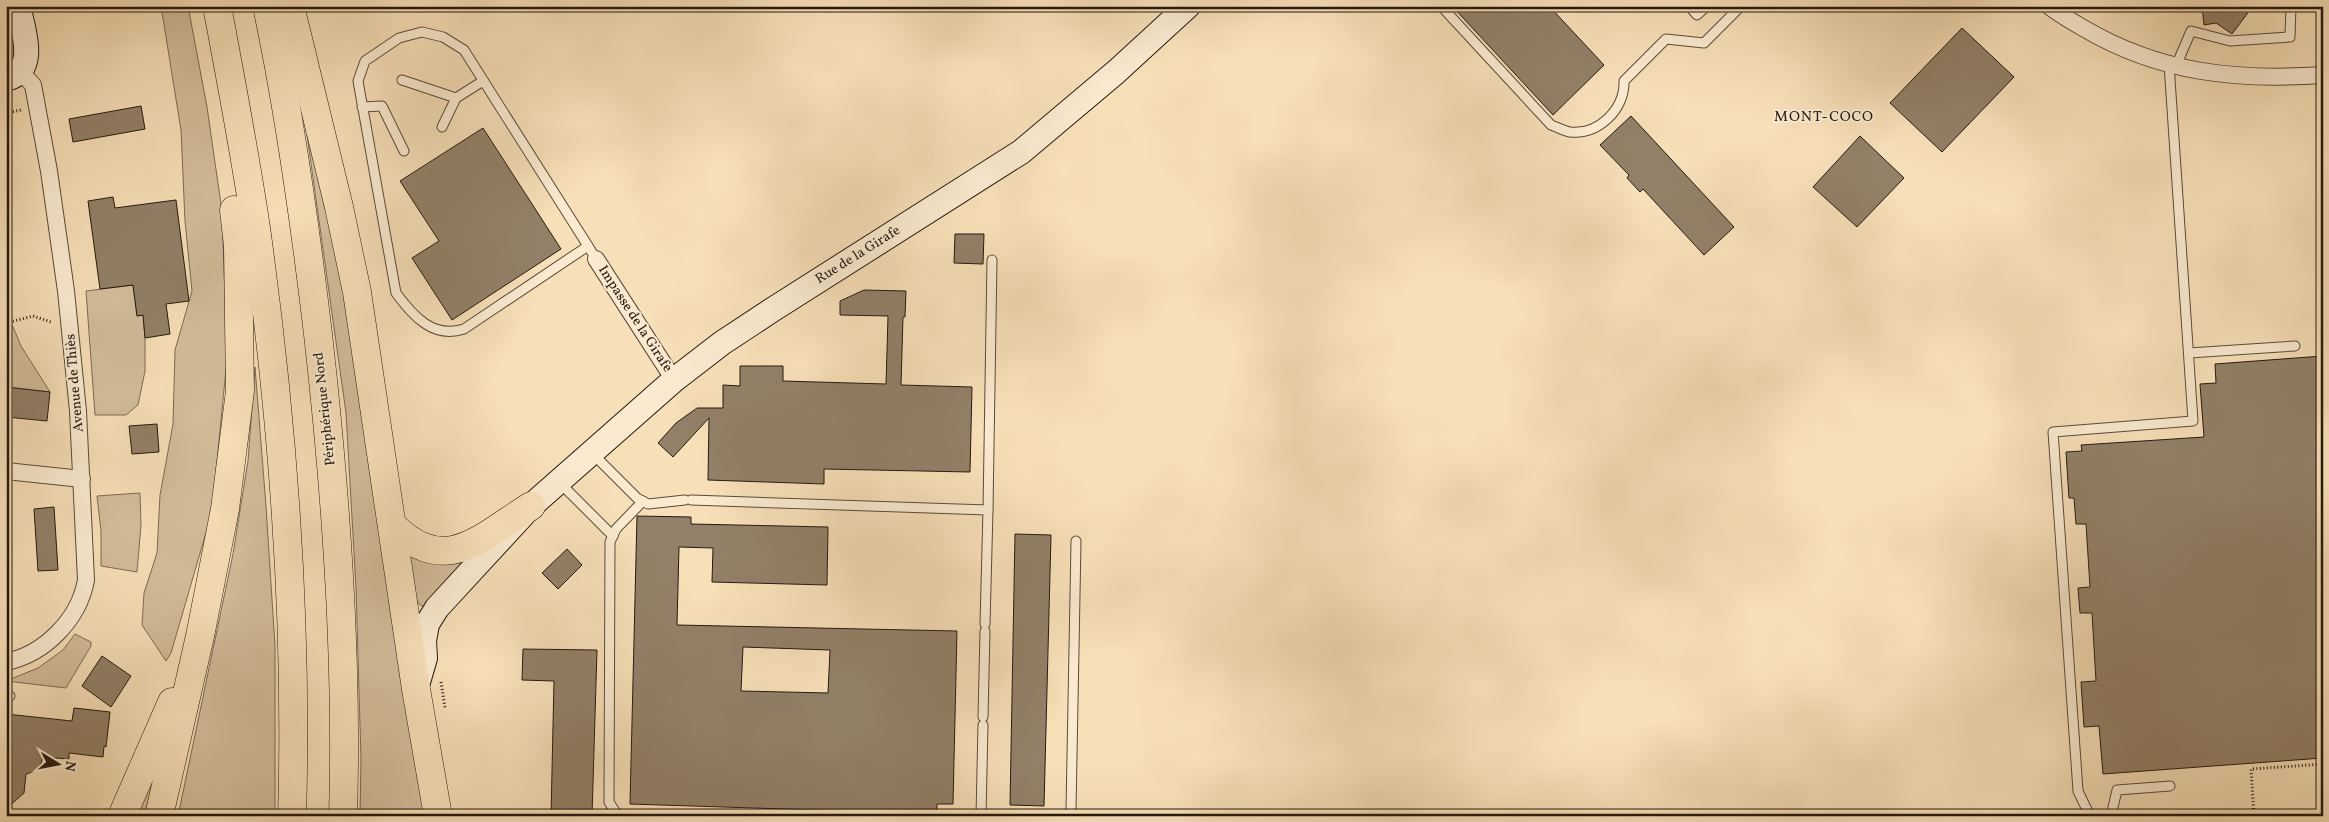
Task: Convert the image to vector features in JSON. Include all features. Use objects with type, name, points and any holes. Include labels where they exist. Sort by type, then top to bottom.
[{"type":"highway","name":"Périphérique Nord","points":[[267,6],[281,71],[304,213],[328,424],[342,627],[343,816]]},
{"type":"highway","points":[[290,6],[340,207],[357,292],[392,525],[429,685],[438,816]]},
{"type":"highway","points":[[160,816],[200,636],[225,509],[240,391],[238,246],[226,138],[220,19]]},
{"type":"highway","points":[[220,19],[256,227],[279,422],[291,628],[292,816]]},
{"type":"highway","points":[[392,525],[412,543],[425,549],[440,552],[468,546],[531,506]]},
{"type":"highway","points":[[122,816],[200,636]]},
{"type":"street","points":[[14,76],[25,64],[27,51],[18,6]]},
{"type":"street","points":[[2049,6],[2100,38],[2123,49],[2173,65],[2237,77],[2278,78],[2323,75]]},
{"type":"street","name":"Rue de la Girafe","points":[[429,685],[424,641],[427,624],[437,608],[531,506],[674,380],[722,343],[1021,152],[1116,72],[1176,10]]},
{"type":"street","name":"Avenue de Thiès","points":[[6,662],[22,659],[52,638],[68,620],[81,598],[86,580],[78,411],[66,298],[49,170],[33,85],[14,76]]},
{"type":"street","name":"Impasse de la Girafe","points":[[592,252],[674,380]]},
{"type":"street","points":[[6,471],[82,479]]},
{"type":"lane","points":[[1441,6],[1552,125],[1568,132],[1594,130],[1604,122],[1617,108],[1625,92],[1624,81],[1666,39],[1704,43],[1741,6]]},
{"type":"lane","points":[[1688,6],[1697,15],[1707,6]]},
{"type":"lane","points":[[2090,816],[2078,791],[2052,432],[2193,421],[2173,65],[2191,31],[2230,41],[2290,36],[2291,6]]},
{"type":"lane","points":[[422,32],[443,37],[464,50],[592,252],[464,329],[451,333],[436,330],[412,314],[396,293],[362,107],[358,81],[365,61],[399,38],[422,32]]},
{"type":"lane","points":[[402,80],[456,98]]},
{"type":"lane","points":[[442,127],[456,98],[483,81]]},
{"type":"lane","points":[[362,107],[382,106],[404,151]]},
{"type":"lane","points":[[981,816],[992,260]]},
{"type":"lane","points":[[2189,353],[2295,346]]},
{"type":"lane","points":[[592,452],[637,498],[648,504],[688,500],[988,510]]},
{"type":"lane","points":[[559,482],[613,536]]},
{"type":"lane","points":[[618,816],[610,802],[610,542],[616,529],[643,502]]},
{"type":"lane","points":[[1068,816],[1071,810],[1076,541]]},
{"type":"lane","points":[[2111,816],[2117,790],[2170,786]]},
{"type":"path","points":[[6,112],[24,110]]},
{"type":"path","points":[[6,323],[33,316],[56,323]]},
{"type":"path","points":[[429,685],[446,717]]},
{"type":"path","points":[[2254,816],[2250,769],[2323,764]]},
{"type":"shaded area","points":[[161,6],[188,6],[207,107],[222,211],[227,359],[212,512],[171,653],[166,661],[142,625],[144,593],[157,553],[160,495],[173,424],[175,350],[192,291],[185,221],[181,130]]},
{"type":"shaded area","points":[[307,135],[312,136],[357,358],[426,816],[360,816],[361,759],[356,587],[346,413]]},
{"type":"shaded area","points":[[133,285],[137,316],[143,315],[145,338],[145,371],[138,405],[126,415],[95,415],[86,291]]},
{"type":"shaded area","points":[[6,310],[21,346],[50,392],[6,387]]},
{"type":"shaded area","points":[[255,367],[275,646],[275,816],[178,816],[233,554],[248,461]]},
{"type":"shaded area","points":[[140,493],[141,525],[137,572],[101,566],[101,531],[97,496]]},
{"type":"shaded area","points":[[408,552],[474,553],[436,596],[424,606],[420,605],[416,599]]},
{"type":"shaded area","points":[[75,634],[91,642],[91,646],[66,688],[6,681],[38,668],[63,650]]},
{"type":"shaded area","points":[[157,765],[146,816],[135,816]]},
{"type":"building","points":[[1452,6],[1549,6],[1604,65],[1553,115]]},
{"type":"building","points":[[2202,6],[2253,6],[2232,34],[2216,23],[2204,25]]},
{"type":"building","points":[[1962,28],[2014,77],[1942,152],[1890,103]]},
{"type":"building","points":[[141,106],[145,129],[73,142],[69,119]]},
{"type":"building","points":[[1631,116],[1734,227],[1704,255],[1643,189],[1640,192],[1627,178],[1629,175],[1600,145]]},
{"type":"building","points":[[483,128],[561,249],[452,320],[412,258],[439,241],[400,181]]},
{"type":"building","points":[[1860,136],[1904,178],[1857,227],[1813,187]]},
{"type":"building","points":[[113,197],[115,208],[176,200],[189,301],[166,304],[170,334],[145,338],[143,315],[137,316],[133,285],[100,289],[88,201]]},
{"type":"building","points":[[955,234],[984,234],[983,264],[954,263]]},
{"type":"building","points":[[864,290],[906,291],[905,317],[903,317],[901,385],[972,387],[970,472],[824,469],[824,484],[708,480],[709,418],[673,457],[658,443],[676,423],[697,408],[723,408],[723,385],[740,386],[740,366],[783,366],[783,381],[886,384],[888,316],[840,315],[840,301]]},
{"type":"building","points":[[2323,356],[2323,758],[2103,774],[2099,726],[2084,727],[2081,682],[2096,681],[2092,613],[2080,613],[2078,588],[2090,587],[2086,524],[2076,524],[2074,498],[2069,498],[2066,452],[2082,451],[2081,445],[2204,437],[2200,384],[2216,383],[2215,364]]},
{"type":"building","points":[[6,387],[50,392],[47,421],[6,417]]},
{"type":"building","points":[[157,424],[159,452],[132,454],[129,426]]},
{"type":"building","points":[[54,507],[58,570],[38,571],[34,509]]},
{"type":"building","points":[[637,516],[691,517],[691,524],[828,527],[827,585],[712,582],[713,548],[679,547],[677,625],[957,631],[953,804],[937,804],[937,816],[909,815],[908,813],[630,804]],"holes":[[[743,647],[830,650],[828,693],[741,691]]]},
{"type":"building","points":[[1015,534],[1051,535],[1044,806],[1010,805]]},
{"type":"building","points":[[567,549],[582,565],[558,589],[542,573]]},
{"type":"building","points":[[523,649],[597,650],[592,816],[551,816],[554,681],[522,680]]},
{"type":"building","points":[[102,656],[131,676],[111,707],[82,686]]},
{"type":"building","points":[[74,708],[110,712],[103,757],[69,753],[69,759],[43,757],[39,770],[26,774],[24,793],[6,809],[6,714],[72,721]]},
{"type":"district","name":"MONT-COCO","points":[[1824,117]]}]
